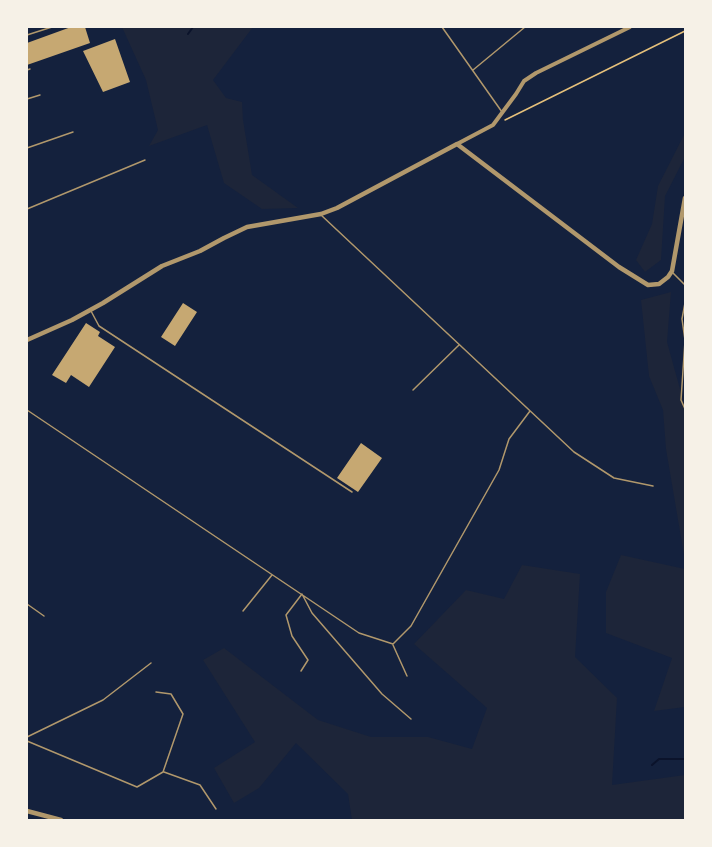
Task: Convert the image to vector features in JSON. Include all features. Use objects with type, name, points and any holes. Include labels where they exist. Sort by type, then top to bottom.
[{"type":"street","points":[[27,340],[91,310],[162,266],[200,251],[247,228],[321,214],[337,208],[493,125],[524,81],[630,27]]},
{"type":"street","points":[[457,144],[619,267],[648,285],[658,284],[672,271],[685,198]]},
{"type":"street","points":[[27,811],[61,820]]},
{"type":"lane","points":[[27,35],[52,27]]},
{"type":"lane","points":[[442,27],[502,113]]},
{"type":"lane","points":[[472,70],[525,27]]},
{"type":"lane","points":[[27,99],[40,95]]},
{"type":"lane","points":[[27,148],[73,132]]},
{"type":"lane","points":[[27,209],[145,160]]},
{"type":"lane","points":[[321,214],[574,452],[614,478],[653,486]]},
{"type":"lane","points":[[672,271],[685,285]]},
{"type":"lane","points":[[685,303],[682,318],[685,340],[681,400],[685,409]]},
{"type":"lane","points":[[91,310],[99,326],[352,492]]},
{"type":"lane","points":[[413,390],[459,345]]},
{"type":"lane","points":[[27,410],[359,633],[393,644],[407,676]]},
{"type":"lane","points":[[393,644],[411,626],[499,470],[509,439],[530,411]]},
{"type":"lane","points":[[243,611],[273,574]]},
{"type":"lane","points":[[301,671],[308,660],[292,636],[286,615],[302,594]]},
{"type":"lane","points":[[302,594],[312,613],[374,685],[411,719]]},
{"type":"lane","points":[[27,604],[44,616]]},
{"type":"lane","points":[[27,737],[103,700],[151,663]]},
{"type":"lane","points":[[27,741],[137,787],[163,772],[183,714],[171,694],[156,692]]},
{"type":"lane","points":[[163,772],[200,785],[216,808]]},
{"type":"path","points":[[493,125],[685,31]]},
{"type":"shaded area","points":[[122,27],[253,27],[213,80],[226,98],[242,102],[252,175],[298,208],[262,209],[224,183],[207,125],[149,146],[158,130],[146,80]]},
{"type":"shaded area","points":[[685,133],[685,157],[665,196],[661,260],[645,272],[636,260],[652,224],[658,186]]},
{"type":"shaded area","points":[[671,292],[667,342],[685,407],[685,561],[666,449],[663,410],[649,376],[641,300]]},
{"type":"shaded area","points":[[621,555],[685,569],[685,707],[654,711],[672,658],[606,633],[606,592]]},
{"type":"shaded area","points":[[522,565],[580,574],[575,657],[617,698],[612,785],[685,775],[685,820],[352,820],[348,794],[296,743],[259,788],[234,803],[214,768],[255,742],[203,660],[224,648],[318,720],[371,737],[428,737],[472,749],[487,708],[414,644],[466,590],[504,599]]},
{"type":"building","points":[[71,27],[85,27],[90,43],[27,65],[27,43]]},
{"type":"building","points":[[115,39],[130,82],[103,92],[83,51]]},
{"type":"building","points":[[183,303],[197,312],[175,346],[161,337]]},
{"type":"building","points":[[86,323],[100,332],[98,336],[115,347],[89,387],[71,375],[66,383],[52,375]]},
{"type":"building","points":[[361,443],[382,458],[358,492],[337,478]]},
{"type":"waterway","points":[[188,34],[193,27]]},
{"type":"waterway","points":[[652,765],[659,759],[685,759]]}]
